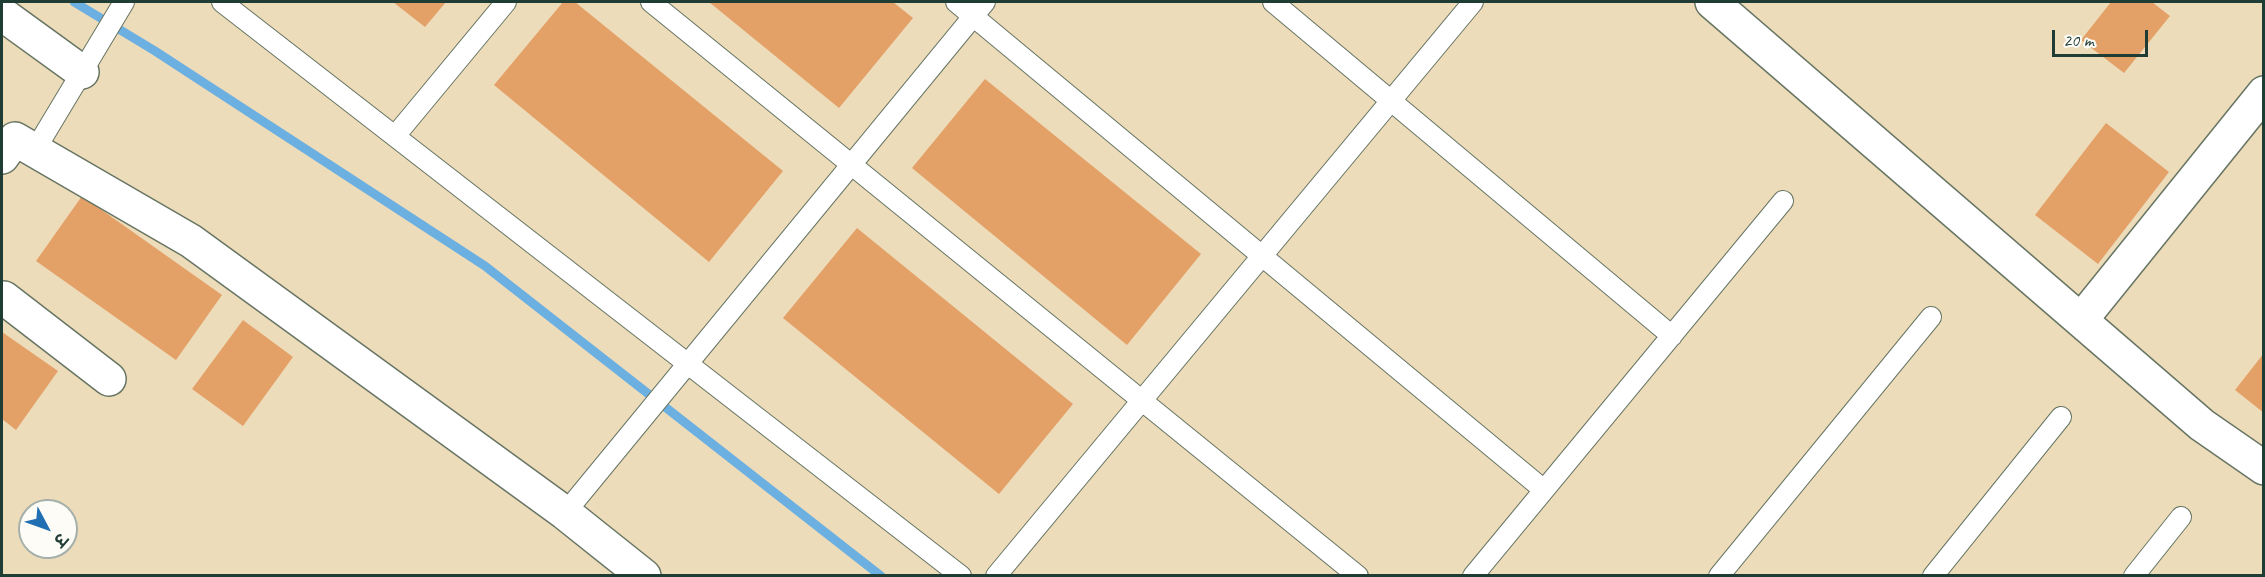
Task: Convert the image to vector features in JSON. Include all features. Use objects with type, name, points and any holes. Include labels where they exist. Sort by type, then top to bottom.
[{"type":"street","points":[[1712,2],[2202,425],[2264,468]]},
{"type":"street","points":[[2,14],[82,72]]},
{"type":"street","points":[[2081,320],[2264,93]]},
{"type":"street","points":[[13,144],[191,241],[565,513],[645,576]]},
{"type":"street","points":[[2,298],[109,380]]},
{"type":"lane","points":[[222,2],[961,576]]},
{"type":"lane","points":[[395,136],[506,2]]},
{"type":"lane","points":[[651,2],[1358,576]]},
{"type":"lane","points":[[956,2],[979,9],[1262,255],[1544,490]]},
{"type":"lane","points":[[1273,2],[1672,336]]},
{"type":"lane","points":[[996,576],[1473,2]]},
{"type":"lane","points":[[13,144],[82,72],[121,6]]},
{"type":"lane","points":[[565,513],[979,9]]},
{"type":"lane","points":[[1473,576],[1783,201]]},
{"type":"lane","points":[[1719,576],[1931,317]]},
{"type":"lane","points":[[1933,576],[2061,417]]},
{"type":"lane","points":[[2134,576],[2181,517]]},
{"type":"building","points":[[393,2],[446,2],[425,27]]},
{"type":"building","points":[[563,2],[575,2],[783,171],[709,262],[494,85]]},
{"type":"building","points":[[709,2],[893,2],[913,18],[839,108]]},
{"type":"building","points":[[2111,2],[2152,2],[2170,16],[2124,73],[2081,40]]},
{"type":"building","points":[[985,79],[1201,254],[1127,345],[912,168]]},
{"type":"building","points":[[2106,123],[2169,172],[2098,264],[2035,215]]},
{"type":"building","points":[[82,196],[222,295],[176,360],[36,261]]},
{"type":"building","points":[[857,228],[1073,404],[999,494],[783,318]]},
{"type":"building","points":[[243,320],[293,357],[243,426],[192,389]]},
{"type":"building","points":[[2,332],[58,371],[16,430],[2,419]]},
{"type":"building","points":[[2264,353],[2264,413],[2235,390]]},
{"type":"waterway","points":[[74,2],[155,51],[485,266],[881,576]]}]
